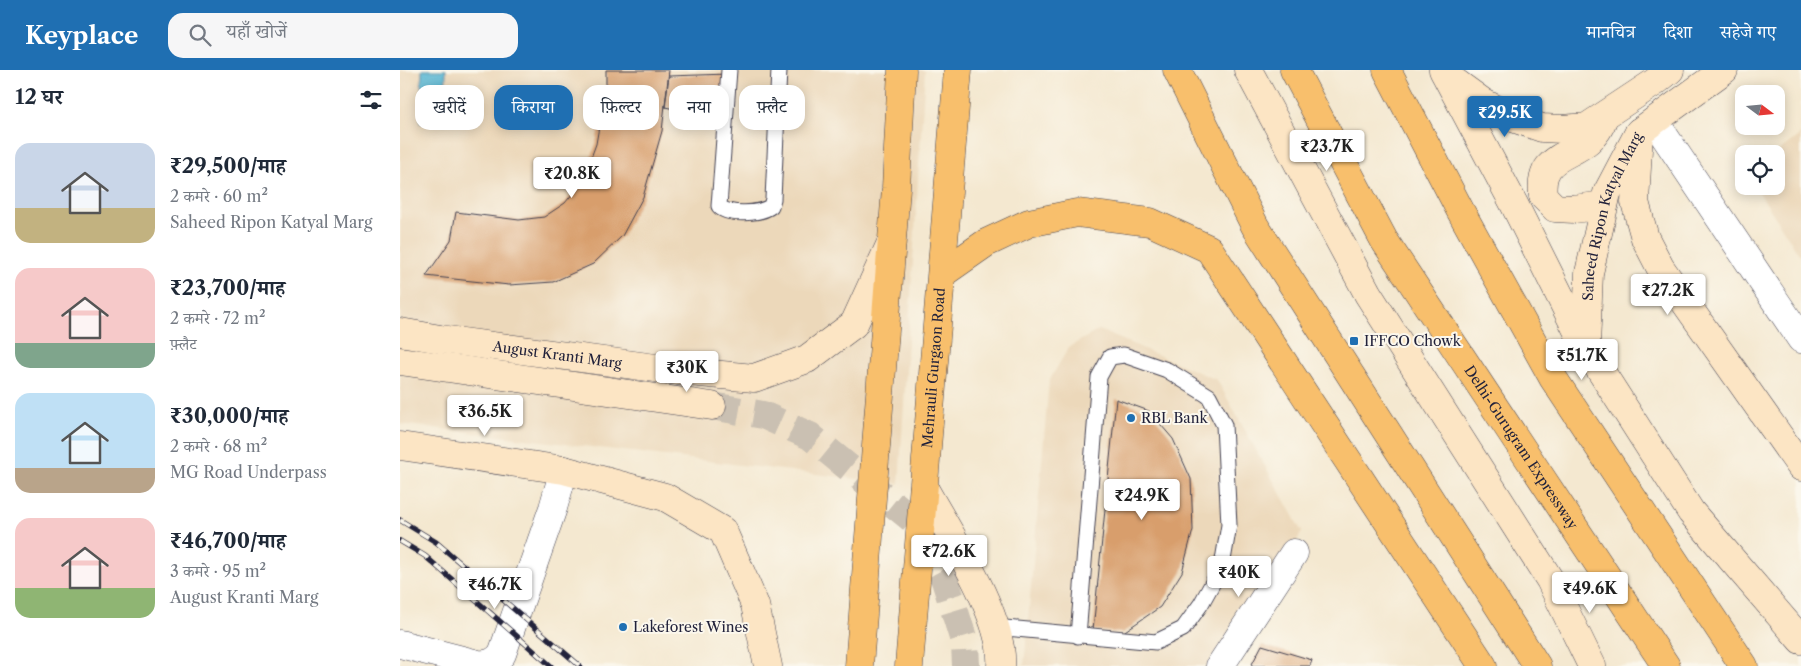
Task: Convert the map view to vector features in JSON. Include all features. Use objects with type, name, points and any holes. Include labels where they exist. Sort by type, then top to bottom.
[{"type":"main road","points":[[858,666],[901,105],[902,70]]},
{"type":"main road","name":"Mehrauli Gurgaon Road","points":[[909,666],[943,274],[958,70]]},
{"type":"main road","points":[[1177,70],[1255,226],[1537,666]]},
{"type":"main road","points":[[1248,70],[1368,294],[1550,580],[1592,666]]},
{"type":"main road","name":"Delhi-Gurugram Expressway","points":[[1294,70],[1384,240],[1666,666]]},
{"type":"main road","points":[[1387,70],[1460,210],[1553,378],[1744,666]]},
{"type":"main road","points":[[1445,72],[1484,103],[1514,118],[1542,128],[1562,129],[1587,127],[1670,70]]},
{"type":"main road","name":"Saheed Ripon Katyal Marg","points":[[1586,348],[1589,273],[1607,193],[1647,127],[1724,70]]},
{"type":"main road","points":[[1445,72],[1586,348],[1691,512],[1801,640]]},
{"type":"main road","points":[[1604,205],[1574,209],[1555,208],[1543,196],[1541,182],[1546,168],[1556,160],[1586,145],[1600,130],[1605,115]]},
{"type":"main road","points":[[1647,127],[1635,202],[1645,238],[1660,267],[1801,467]]},
{"type":"main road","points":[[943,274],[986,244],[1029,222],[1077,213],[1150,222],[1209,249],[1484,666]]},
{"type":"main road","name":"August Kranti Marg","points":[[400,332],[678,371],[754,378],[807,359],[854,324],[890,245]]},
{"type":"main road","points":[[400,361],[712,406]]},
{"type":"main road","points":[[400,446],[564,470],[664,497],[723,531],[755,605],[768,666]]},
{"type":"main road","points":[[924,488],[973,577],[995,627],[1001,656],[1000,666]]},
{"type":"street","points":[[891,70],[901,105]]},
{"type":"street","points":[[1647,127],[1801,339]]},
{"type":"street","points":[[400,644],[478,664],[487,665],[497,660],[502,654],[553,508],[564,470]]},
{"type":"street","points":[[1220,666],[1294,553]]},
{"type":"lane","points":[[729,70],[720,206],[727,212],[760,213],[771,206],[773,199],[779,70]]},
{"type":"lane","points":[[995,627],[1078,636],[1156,642],[1183,629],[1202,604],[1222,566],[1229,525],[1224,425],[1209,396],[1167,370],[1124,355],[1110,357],[1099,377],[1078,636]]},
{"type":"shaded area","points":[[400,70],[925,70],[899,484],[400,424]]},
{"type":"shaded area","points":[[1801,134],[1801,257],[1761,195],[1785,195],[1785,146]]},
{"type":"shaded area","points":[[1099,330],[1217,380],[1302,532],[1223,666],[1024,666],[1049,381],[1069,347]]},
{"type":"water","points":[[422,70],[446,70],[446,85],[421,85]]},
{"type":"building","points":[[606,70],[669,70],[662,131],[643,197],[622,236],[593,264],[553,282],[509,285],[426,276],[451,240],[456,212],[519,220],[544,217],[565,203],[582,182],[596,144],[598,130],[659,130],[659,85],[606,85]]},
{"type":"building","points":[[728,74],[727,85],[669,85],[669,108],[665,107],[669,76]]},
{"type":"building","points":[[1116,399],[1149,411],[1173,439],[1191,479],[1193,530],[1182,572],[1160,607],[1122,633],[1093,630]]},
{"type":"building","points":[[1262,645],[1312,660],[1310,666],[1251,666]]},
{"type":"tunnel","points":[[712,406],[763,415],[810,436],[912,519],[944,577],[965,644],[966,666]]},
{"type":"railway","points":[[400,520],[436,542],[580,666]]},
{"type":"railway","points":[[400,541],[425,556],[551,666]]},
{"type":"place","name":"IFFCO Chowk","points":[[1354,341]]},
{"type":"place","name":"RBL Bank","points":[[1131,418]]},
{"type":"place","name":"Lakeforest Wines","points":[[623,627]]}]
